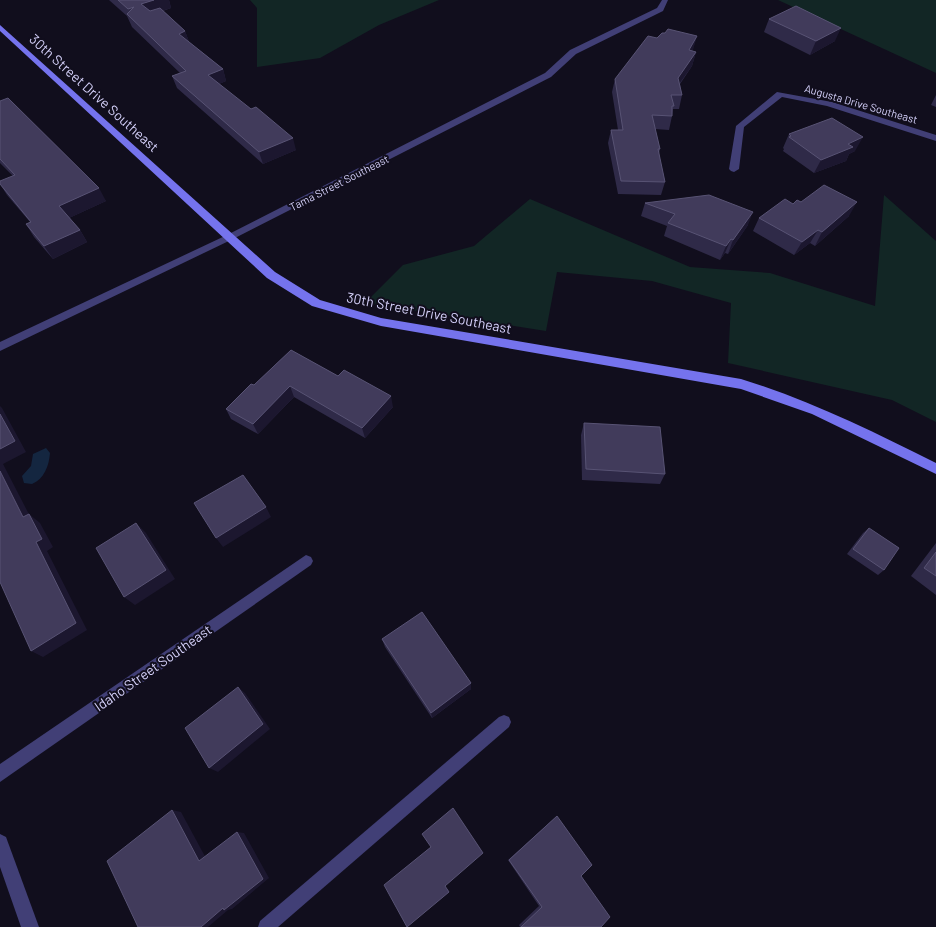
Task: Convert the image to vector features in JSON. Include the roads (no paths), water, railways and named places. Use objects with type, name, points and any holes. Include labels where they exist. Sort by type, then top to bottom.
[{"type":"main road","name":"30th Street Drive Southeast","points":[[0,28],[271,275],[316,303],[338,311],[381,322],[741,384],[782,396],[831,416],[936,469]]},
{"type":"street","name":"Tama Street Southeast","points":[[0,346],[230,237],[548,74],[573,52],[660,8],[665,0]]},
{"type":"street","name":"Augusta Drive Southeast","points":[[734,169],[740,126],[780,94],[829,104],[936,138]]},
{"type":"street","name":"Idaho Street Southeast","points":[[0,774],[306,561]]},
{"type":"street","points":[[0,843],[30,927]]},
{"type":"lane","points":[[266,927],[504,722]]},
{"type":"water","points":[[46,448],[50,453],[43,475],[32,484],[24,483],[22,476],[31,466],[33,454]]}]
